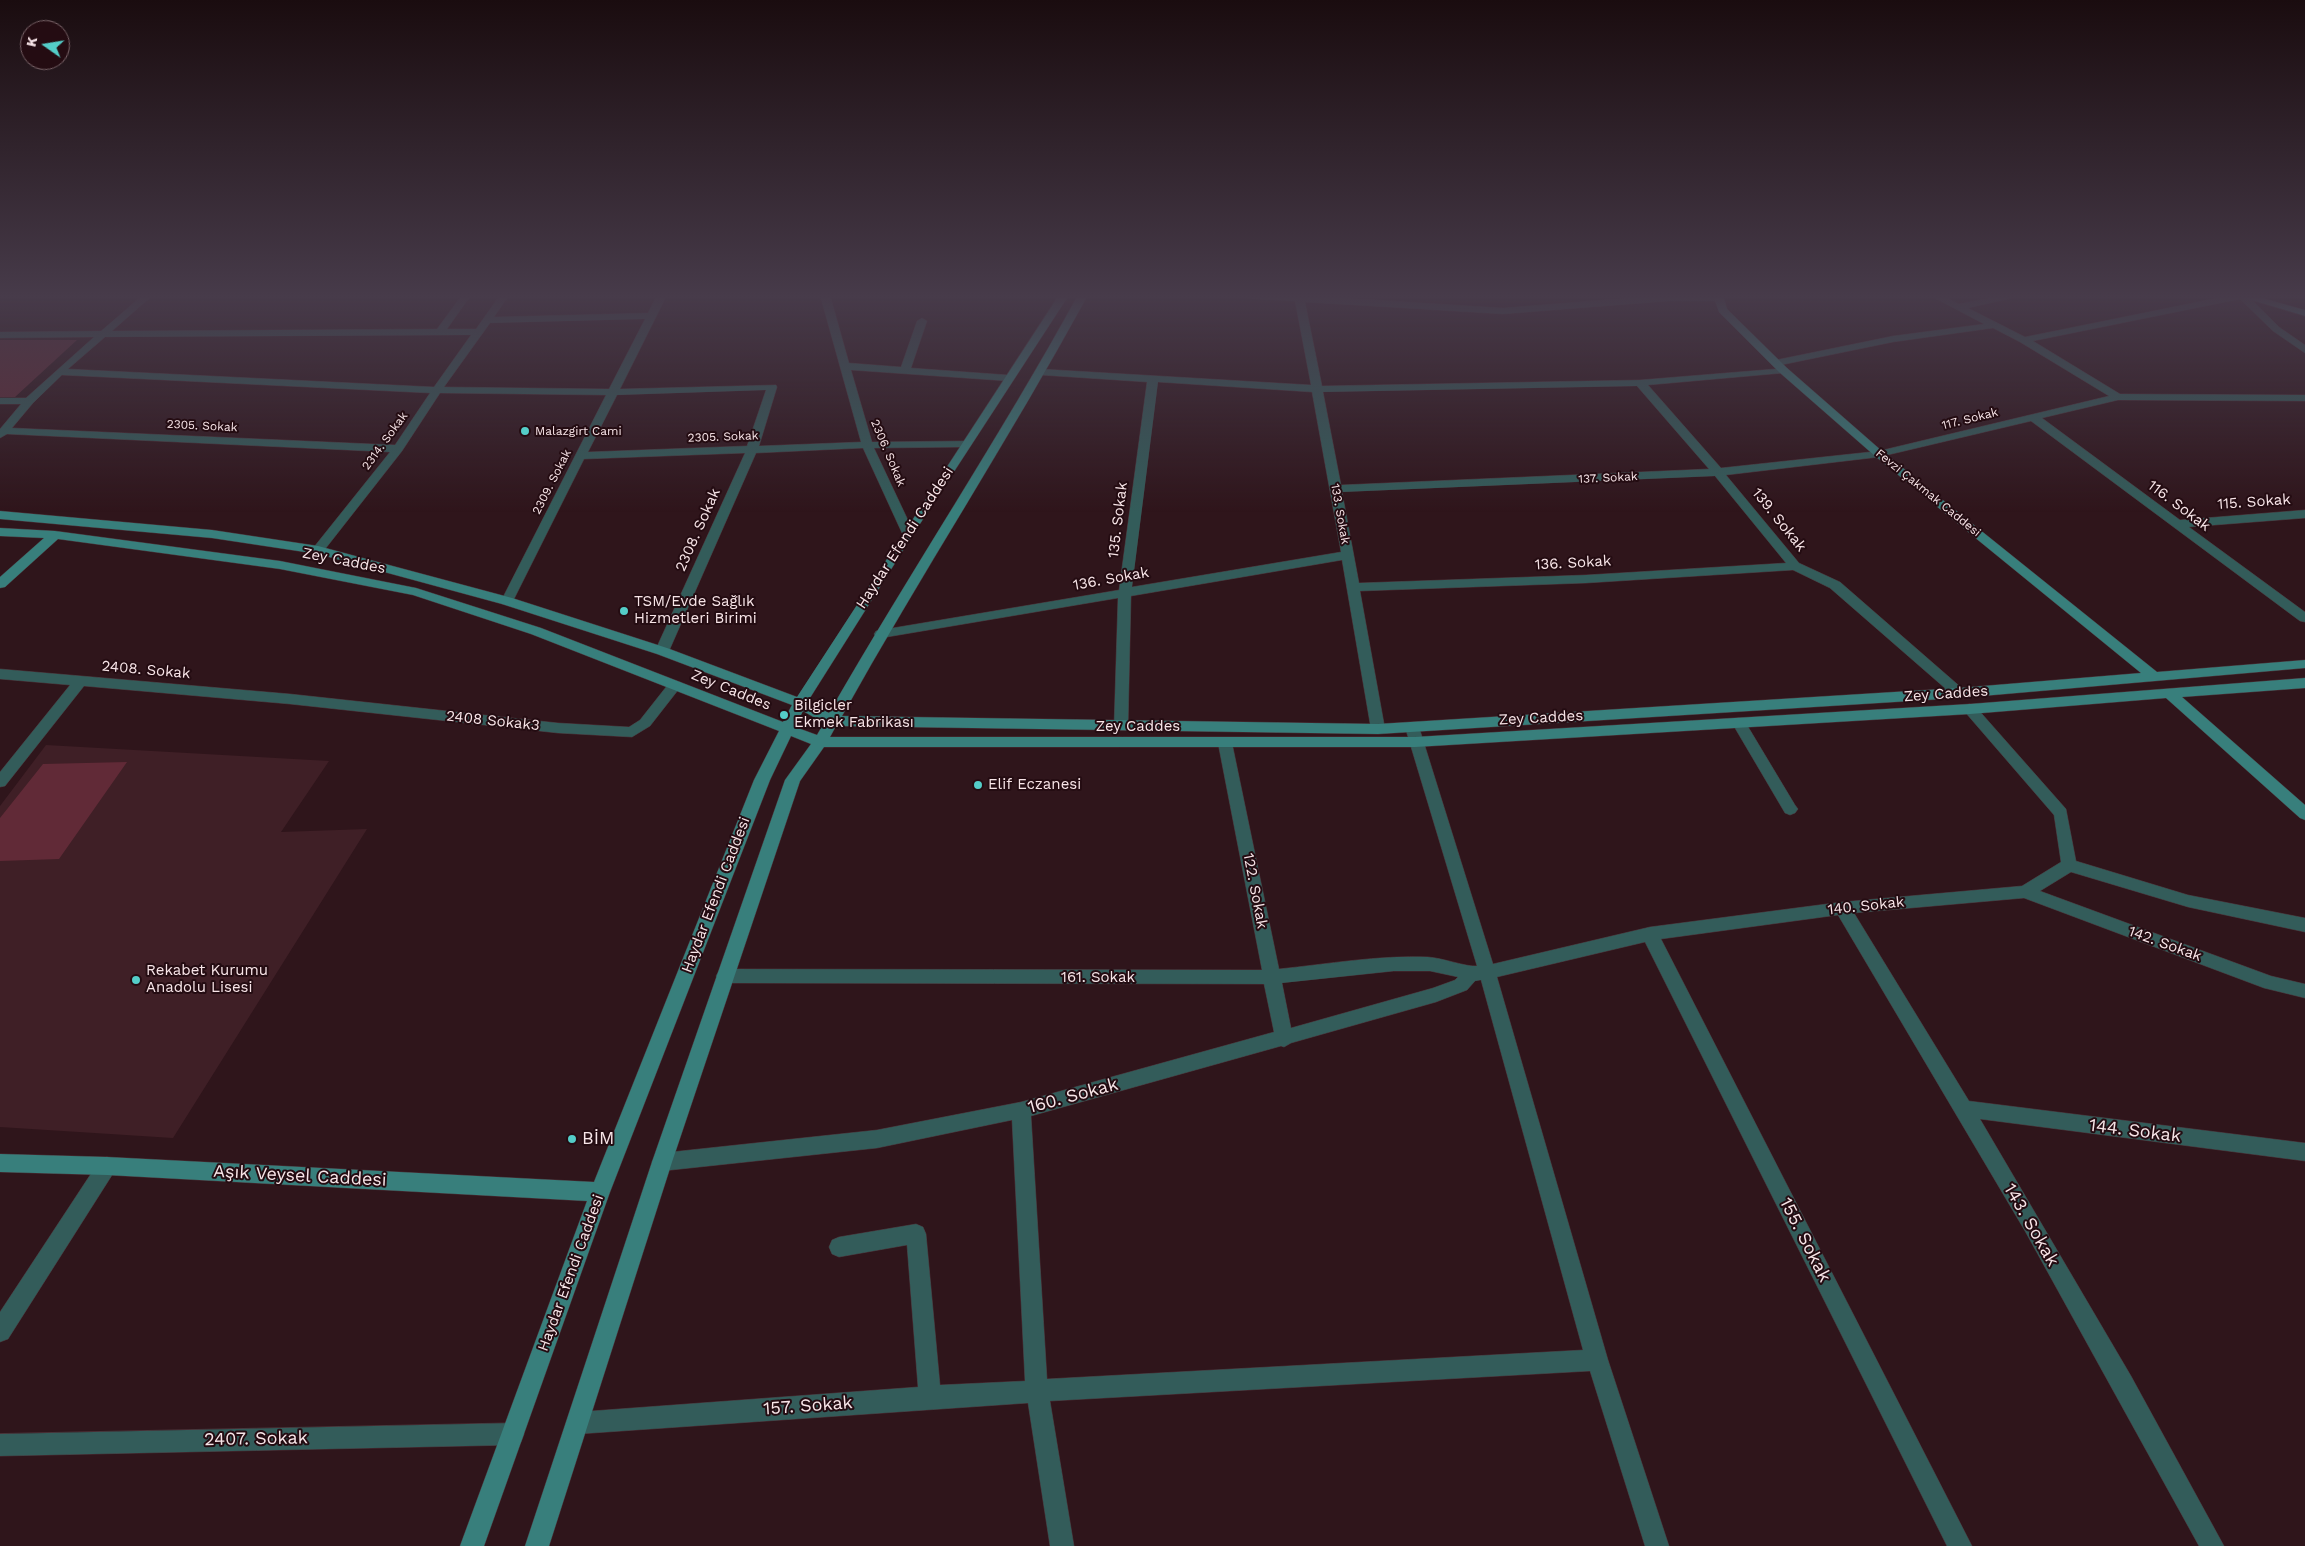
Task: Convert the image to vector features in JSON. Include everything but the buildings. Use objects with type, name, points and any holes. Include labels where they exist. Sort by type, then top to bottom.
[{"type":"main road","name":"Haydar Efendi Caddesi","points":[[472,1546],[600,1192],[762,780],[800,703],[1015,367]]},
{"type":"main road","name":"Haydar Efendi Caddesi","points":[[537,1546],[662,1162],[793,780],[820,742],[880,634],[1044,367]]},
{"type":"main road","name":"Fevzi Çakmak Caddesi","points":[[1780,367],[1879,454],[2154,677]]},
{"type":"main road","name":"Zey Caddes","points":[[0,515],[212,534],[318,550],[507,601],[662,651],[800,703],[832,720],[1121,727],[1378,729],[1413,735],[2305,664]]},
{"type":"main road","name":"Zey Caddes","points":[[0,532],[55,535],[280,565],[416,592],[536,631],[820,742],[1225,743],[1739,723],[1970,709],[2305,683]]},
{"type":"main road","points":[[0,584],[55,535]]},
{"type":"main road","points":[[2170,694],[2305,814]]},
{"type":"main road","name":"Aşık Veysel Caddesi","points":[[0,1163],[107,1166],[600,1192]]},
{"type":"street","points":[[3,434],[30,401],[65,367]]},
{"type":"street","name":"2314. Sokak","points":[[318,550],[398,449],[453,367]]},
{"type":"street","name":"2309. Sokak","points":[[507,601],[626,367]]},
{"type":"street","name":"2306. Sokak","points":[[845,367],[867,444],[908,533]]},
{"type":"street","points":[[859,367],[1008,378]]},
{"type":"street","points":[[906,371],[907,367]]},
{"type":"street","name":"133. Sokak","points":[[1313,367],[1378,729]]},
{"type":"street","points":[[1041,372],[1317,389],[1640,383],[1779,367]]},
{"type":"street","points":[[2069,367],[2118,397]]},
{"type":"street","points":[[59,372],[437,390],[614,392]]},
{"type":"street","name":"135. Sokak","points":[[1121,727],[1125,594],[1153,378]]},
{"type":"street","name":"139. Sokak","points":[[1640,383],[1718,472],[1795,566],[1835,585],[1959,692]]},
{"type":"street","name":"2308. Sokak","points":[[614,392],[772,386],[752,449],[662,651]]},
{"type":"street","name":"117. Sokak","points":[[1879,454],[2118,397],[2305,398]]},
{"type":"street","points":[[0,401],[30,401]]},
{"type":"street","name":"116. Sokak","points":[[2034,418],[2175,524],[2305,618]]},
{"type":"street","name":"2305. Sokak","points":[[3,434],[398,449]]},
{"type":"street","name":"2305. Sokak","points":[[580,456],[867,444],[966,444]]},
{"type":"street","name":"137. Sokak","points":[[1336,489],[1718,472],[1879,454]]},
{"type":"street","name":"115. Sokak","points":[[2175,524],[2305,514]]},
{"type":"street","name":"136. Sokak","points":[[880,634],[1347,555]]},
{"type":"street","name":"136. Sokak","points":[[1353,587],[1586,579],[1795,566]]},
{"type":"street","name":"2408. Sokak","points":[[0,674],[290,699]]},
{"type":"street","points":[[0,782],[80,681]]},
{"type":"street","name":"2408 Sokak3","points":[[290,699],[558,728],[632,732],[645,723],[675,685]]},
{"type":"street","points":[[1970,709],[2061,813],[2069,865],[2188,901],[2305,925]]},
{"type":"street","points":[[1739,723],[1790,809]]},
{"type":"street","points":[[1413,735],[1479,973],[1597,1360],[1657,1546]]},
{"type":"street","name":"122. Sokak","points":[[1225,743],[1284,1038]]},
{"type":"street","name":"140. Sokak","points":[[1479,973],[1650,934],[1842,908],[2026,892],[2069,865]]},
{"type":"street","name":"142. Sokak","points":[[2026,892],[2270,983],[2305,991]]},
{"type":"street","name":"143. Sokak","points":[[1842,908],[1966,1109],[2165,1459],[2212,1546]]},
{"type":"street","name":"155. Sokak","points":[[1650,934],[1960,1546]]},
{"type":"street","name":"161. Sokak","points":[[725,976],[1272,977],[1394,964],[1430,964],[1479,973]]},
{"type":"street","name":"160. Sokak","points":[[662,1162],[877,1139],[1021,1110],[1436,995],[1461,985],[1479,973]]},
{"type":"street","name":"144. Sokak","points":[[1966,1109],[2305,1152]]},
{"type":"street","points":[[1021,1110],[1037,1391],[1062,1546]]},
{"type":"street","points":[[0,1331],[107,1166]]},
{"type":"street","points":[[839,1247],[916,1234],[930,1397]]},
{"type":"street","name":"157. Sokak","points":[[578,1423],[930,1397],[1597,1360]]},
{"type":"street","name":"2407. Sokak","points":[[0,1445],[513,1434]]},
{"type":"shaded area","points":[[0,367],[47,367],[15,397],[0,397]]},
{"type":"shaded area","name":"Rekabet Kurumu Anadolu Lisesi","points":[[46,745],[329,761],[281,832],[367,829],[173,1138],[0,1127],[0,806]]},
{"type":"shaded area","points":[[127,762],[59,859],[0,861],[0,818],[43,764]]},
{"type":"place","name":"Malazgirt Cami","points":[[525,431]]},
{"type":"place","name":"TSM/Evde Sağlık Hizmetleri Birimi","points":[[624,611]]},
{"type":"place","name":"Bilgicler Ekmek Fabrikası","points":[[784,715]]},
{"type":"place","name":"Elif Eczanesi","points":[[978,785]]},
{"type":"place","name":"Rekabet Kurumu Anadolu Lisesi","points":[[136,980]]},
{"type":"place","name":"BİM","points":[[572,1139]]}]
